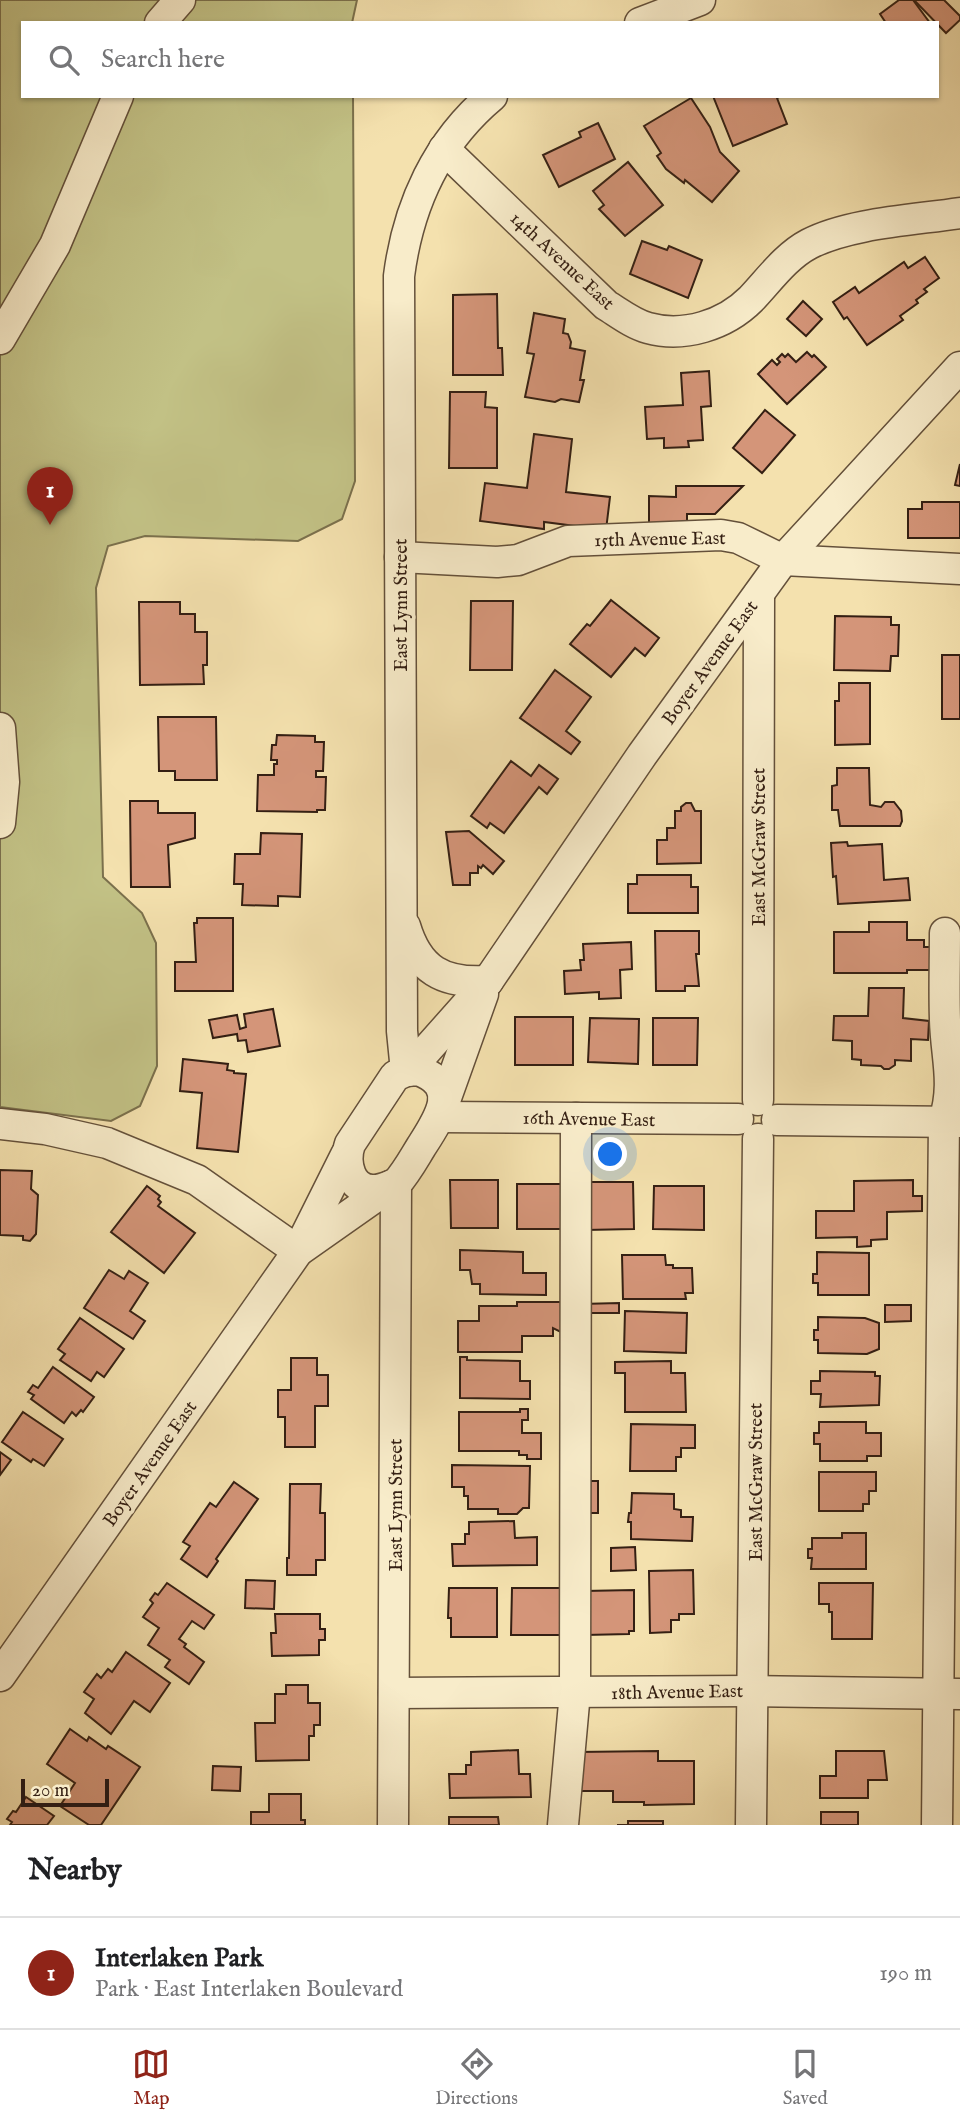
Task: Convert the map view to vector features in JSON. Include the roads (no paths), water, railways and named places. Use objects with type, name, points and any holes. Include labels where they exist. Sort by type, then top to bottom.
[{"type":"street","points":[[162,21],[180,0]]},
{"type":"street","points":[[645,21],[700,0]]},
{"type":"street","points":[[0,339],[55,245],[117,98]]},
{"type":"street","name":"East Lynn Street","points":[[407,1071],[402,1031],[399,276],[412,215],[426,180],[444,149],[490,98]]},
{"type":"street","name":"14th Avenue East","points":[[444,149],[606,305],[648,328],[672,331],[712,324],[732,315],[790,258],[822,238],[854,229],[960,213]]},
{"type":"street","name":"Boyer Avenue East","points":[[0,1676],[298,1251],[350,1144],[387,1085],[395,1076],[407,1071],[488,981],[642,755],[783,560],[960,367]]},
{"type":"street","name":"15th Avenue East","points":[[400,557],[518,561],[568,541],[721,535],[738,538],[783,560],[960,569]]},
{"type":"street","name":"East McGraw Street","points":[[751,1825],[758,1119],[759,594]]},
{"type":"street","points":[[0,728],[4,782],[0,823]]},
{"type":"street","points":[[401,914],[413,949],[431,970],[466,982],[488,981]]},
{"type":"street","points":[[937,1825],[950,1694],[952,1121],[945,1021],[945,933]]},
{"type":"street","name":"Boyer Avenue East","points":[[298,1251],[394,1185],[441,1114],[488,981]]},
{"type":"street","points":[[407,1071],[418,1070],[439,1082],[444,1093],[441,1114]]},
{"type":"street","name":"16th Avenue East","points":[[441,1114],[576,1118],[952,1121]]},
{"type":"street","points":[[563,1825],[575,1692],[576,1118]]},
{"type":"street","points":[[0,1124],[45,1129],[107,1143],[197,1180],[298,1251]]},
{"type":"street","points":[[346,1155],[352,1178],[362,1186],[373,1190],[394,1185]]},
{"type":"street","name":"East Lynn Street","points":[[393,1825],[394,1185]]},
{"type":"street","name":"18th Avenue East","points":[[394,1693],[753,1691],[950,1694]]},
{"type":"place","name":"Interlaken Park","points":[[50,525]]}]
